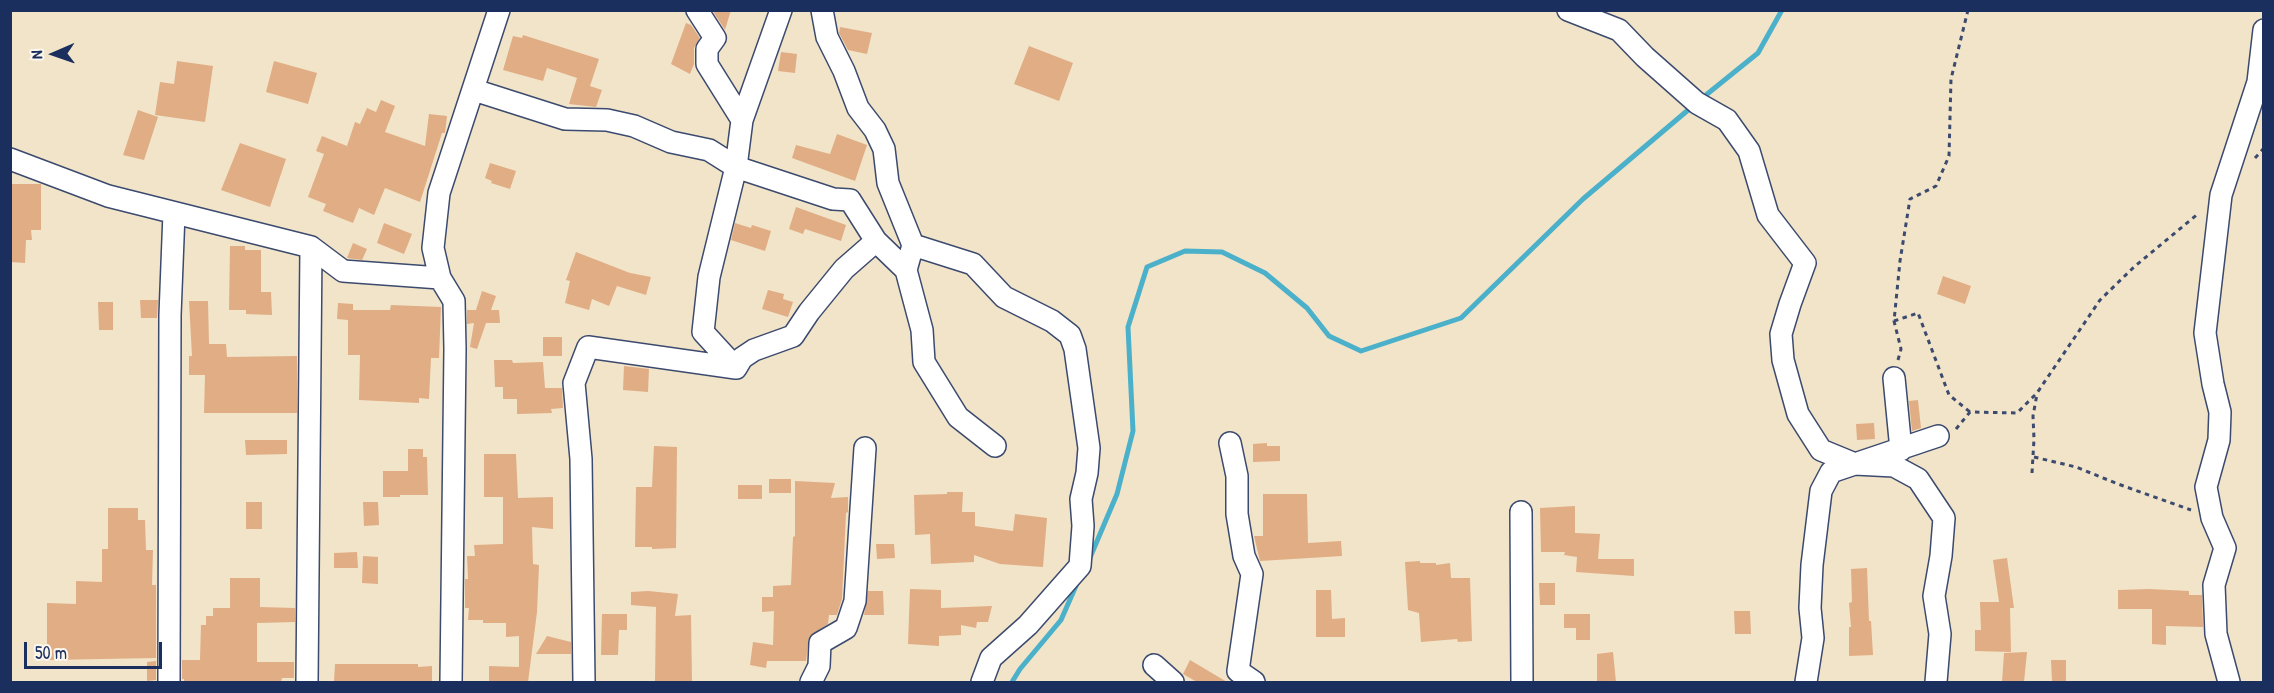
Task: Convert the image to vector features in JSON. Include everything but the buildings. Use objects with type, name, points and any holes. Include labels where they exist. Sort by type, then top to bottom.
[{"type":"street","points":[[451,682],[454,301],[440,278],[433,248],[439,193],[499,10]]},
{"type":"street","points":[[697,10],[715,38],[707,49],[707,64],[742,120]]},
{"type":"street","points":[[736,368],[703,332],[709,277],[736,167],[742,120],[781,10]]},
{"type":"street","points":[[822,10],[827,38],[844,71],[858,108],[875,130],[884,149],[888,183],[913,244],[906,270],[922,330],[924,362],[958,417],[994,446]]},
{"type":"street","points":[[1568,10],[1619,30],[1696,103],[1727,120],[1749,151],[1768,215],[1805,263],[1781,334],[1783,360],[1798,414],[1821,450],[1855,464],[1894,466],[1918,479],[1944,518],[1941,556],[1934,596],[1940,634],[1936,682]]},
{"type":"street","points":[[2229,682],[2216,634],[2214,585],[2225,548],[2212,518],[2206,488],[2219,440],[2220,412],[2205,333],[2221,195],[2258,82],[2264,30]]},
{"type":"street","points":[[474,90],[565,119],[607,120],[634,126],[671,142],[709,150],[736,167],[833,199],[850,200],[876,241],[906,270]]},
{"type":"street","points":[[10,159],[108,196],[311,248],[343,271],[440,278]]},
{"type":"street","points":[[169,682],[170,315],[174,213]]},
{"type":"street","points":[[736,368],[742,358],[754,350],[793,336],[809,312],[844,269],[876,241]]},
{"type":"street","points":[[913,244],[973,264],[1004,297],[1052,321],[1070,335],[1075,350],[1089,448],[1087,473],[1081,499],[1083,526],[1080,566],[1028,625],[991,658],[982,682]]},
{"type":"street","points":[[307,682],[311,248]]},
{"type":"street","points":[[584,682],[581,459],[574,383],[588,347],[736,368]]},
{"type":"street","points":[[1894,378],[1901,450]]},
{"type":"street","points":[[1806,682],[1813,638],[1810,608],[1812,566],[1821,491],[1831,472],[1938,436]]},
{"type":"street","points":[[1230,443],[1238,476],[1237,514],[1244,556],[1252,574],[1238,671],[1254,682]]},
{"type":"street","points":[[811,682],[819,666],[820,643],[846,628],[855,601],[864,448]]},
{"type":"street","points":[[1521,512],[1522,682]]},
{"type":"street","points":[[1154,664],[1173,682]]},
{"type":"path","points":[[1894,378],[1901,349],[1894,321],[1900,261],[1910,199],[1936,186],[1949,156],[1951,79],[1968,10]]},
{"type":"path","points":[[1894,321],[1918,313],[1949,395],[1970,412],[2017,413],[2037,393],[2100,300],[2134,267],[2221,195]]},
{"type":"path","points":[[2032,473],[2033,416],[2037,393]]},
{"type":"path","points":[[1938,436],[1956,430],[1970,412]]},
{"type":"path","points":[[2034,457],[2076,466],[2118,484],[2212,518]]},
{"type":"waterway","points":[[1701,99],[1758,53],[1782,10]]},
{"type":"waterway","points":[[1089,560],[1117,494],[1133,431],[1128,327],[1147,267],[1185,251],[1222,252],[1265,273],[1307,308],[1329,336],[1361,351],[1461,318],[1583,199],[1694,105]]},
{"type":"waterway","points":[[1012,682],[1061,620],[1079,579]]}]
